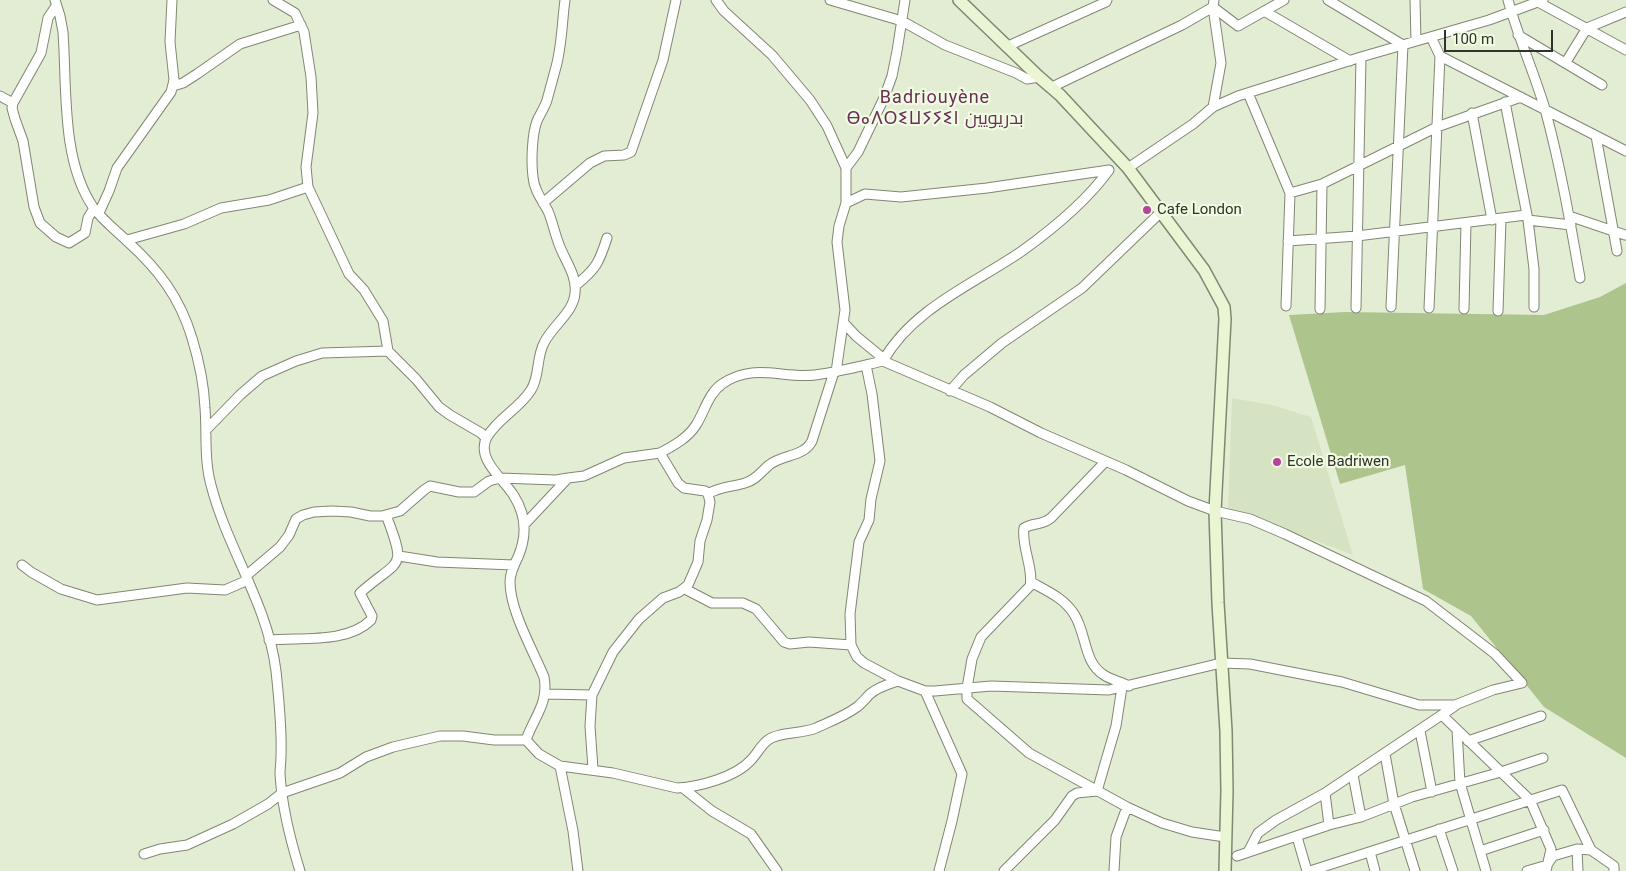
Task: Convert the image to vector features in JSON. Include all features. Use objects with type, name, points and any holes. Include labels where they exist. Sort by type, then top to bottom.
[{"type":"street","points":[[55,3],[48,18],[41,53],[13,102],[13,114],[23,141],[34,207],[40,223],[56,237],[69,242],[84,233],[88,218],[96,211],[109,191],[117,168],[173,86],[174,72],[169,30],[172,0]]},
{"type":"street","points":[[272,0],[295,14],[304,32],[311,77],[313,113],[306,166],[308,187],[350,274],[364,290],[383,321],[388,352],[416,379],[439,407],[482,433],[486,438]]},
{"type":"street","points":[[526,740],[546,694],[544,677],[523,632],[510,582],[514,565],[522,546],[524,525],[522,514],[514,496],[486,458],[485,451],[486,438],[504,416],[521,403],[530,391],[538,374],[543,345],[575,297],[573,275],[560,246],[552,220],[534,185],[533,176],[535,129],[547,101],[556,65],[562,38],[565,0]]},
{"type":"street","points":[[543,203],[590,163],[604,156],[624,155],[630,152],[663,60],[676,0]]},
{"type":"street","points":[[708,494],[720,488],[745,483],[759,476],[768,465],[799,453],[808,447],[812,441],[835,372],[844,324],[844,293],[837,242],[839,226],[846,203],[846,168],[827,126],[810,100],[772,55],[724,11],[716,0]]},
{"type":"street","points":[[830,0],[902,21],[945,45],[1027,79],[1039,77]]},
{"type":"street","points":[[846,168],[858,152],[884,98],[894,68],[905,0]]},
{"type":"street","points":[[959,0],[1039,77],[1052,87],[1128,168],[1204,270],[1224,308],[1216,511],[1220,663],[1226,731],[1225,871]]},
{"type":"street","points":[[1008,46],[1107,0]]},
{"type":"street","points":[[1213,4],[1238,26],[1284,0]]},
{"type":"street","points":[[1328,0],[1403,45]]},
{"type":"street","points":[[1415,0],[1416,41]]},
{"type":"street","points":[[1508,0],[1518,35],[1545,108],[1570,220],[1580,278]]},
{"type":"street","points":[[1128,168],[1193,124],[1213,107],[1248,93],[1362,57],[1431,38],[1541,1],[1626,50]]},
{"type":"street","points":[[55,3],[63,32],[70,146],[81,181],[96,211],[147,260],[171,289],[185,316],[198,361],[203,383],[206,455],[211,487],[219,512],[247,578],[276,669],[282,793],[286,821],[300,871]]},
{"type":"street","points":[[1052,87],[1182,25],[1213,4]]},
{"type":"street","points":[[1213,4],[1221,63],[1213,107]]},
{"type":"street","points":[[1264,11],[1350,61]]},
{"type":"street","points":[[1566,62],[1587,28],[1626,12]]},
{"type":"street","points":[[173,86],[183,83],[204,70],[240,44],[301,25]]},
{"type":"street","points":[[1518,35],[1602,85]]},
{"type":"street","points":[[1429,308],[1440,56],[1431,38]]},
{"type":"street","points":[[1392,307],[1403,45]]},
{"type":"street","points":[[1440,56],[1626,151]]},
{"type":"street","points":[[1356,308],[1362,57]]},
{"type":"street","points":[[1248,93],[1290,193],[1286,306]]},
{"type":"street","points":[[0,96],[13,102]]},
{"type":"street","points":[[1290,193],[1322,184],[1437,127],[1521,97]]},
{"type":"street","points":[[1505,102],[1527,218],[1534,269],[1534,307]]},
{"type":"street","points":[[1472,114],[1497,220],[1498,311]]},
{"type":"street","points":[[1596,136],[1617,251]]},
{"type":"street","points":[[22,565],[60,589],[97,600],[177,589],[225,590],[247,578],[280,547],[289,535],[296,519],[303,514],[332,511],[370,516],[386,515],[400,511],[427,487],[434,486],[459,492],[474,492],[490,481],[500,478],[556,480],[584,476],[624,458],[660,453],[672,447],[693,430],[714,390],[732,378],[742,374],[762,371],[798,376],[835,372],[884,360],[902,334],[920,317],[1022,251],[1051,229],[1086,198],[1120,159]]},
{"type":"street","points":[[846,203],[865,194],[901,197],[987,188],[1109,170]]},
{"type":"street","points":[[1320,309],[1322,184]]},
{"type":"street","points":[[127,240],[184,224],[221,208],[269,200],[308,187]]},
{"type":"street","points":[[950,391],[964,375],[1002,343],[1082,288],[1161,212]]},
{"type":"street","points":[[1288,241],[1357,236],[1527,218],[1570,220],[1625,235]]},
{"type":"street","points":[[1464,309],[1466,223]]},
{"type":"street","points":[[575,286],[592,272],[600,260],[607,238]]},
{"type":"street","points":[[844,324],[884,360],[950,391],[990,407],[1041,433],[1188,501],[1216,511],[1250,519],[1426,601],[1494,654],[1522,683],[1493,690],[1456,706],[1325,793],[1276,820],[1258,833],[1248,852]]},
{"type":"street","points":[[206,430],[240,395],[262,376],[296,361],[322,353],[388,352]]},
{"type":"street","points":[[866,365],[872,394],[880,461],[871,499],[869,520],[859,542],[850,614],[851,644],[857,657],[864,662],[898,680],[925,691],[935,692],[967,688],[1039,687],[1091,691],[1109,690],[1220,663],[1250,664],[1342,682],[1419,705],[1456,706]]},
{"type":"street","points":[[593,769],[590,726],[592,694],[613,652],[639,619],[663,598],[685,589],[691,580],[698,562],[700,541],[707,520],[710,502],[708,494],[705,491],[684,488],[678,483],[660,453]]},
{"type":"street","points":[[1105,462],[1051,518],[1043,523],[1024,528],[1031,582],[1027,589],[981,637],[972,660],[966,695],[971,703],[1028,753],[1162,824],[1192,832],[1225,837]]},
{"type":"street","points":[[524,525],[568,478]]},
{"type":"street","points":[[268,640],[327,637],[357,630],[371,620],[372,616],[360,593],[395,566],[399,556],[386,515]]},
{"type":"street","points":[[399,556],[437,562],[514,565]]},
{"type":"street","points":[[1031,582],[1058,598],[1074,614],[1084,636],[1093,666],[1104,675],[1126,686]]},
{"type":"street","points":[[685,589],[712,603],[743,603],[756,608],[784,642],[790,644],[809,642],[851,644]]},
{"type":"street","points":[[144,854],[160,849],[187,846],[233,824],[268,804],[282,793],[340,773],[378,751],[440,736],[526,740],[540,754],[560,766],[593,769],[683,788],[738,771],[751,761],[768,740],[776,736],[803,733],[817,728],[845,714],[879,688],[898,680]]},
{"type":"street","points":[[1097,790],[1126,686]]},
{"type":"street","points":[[925,691],[962,774],[939,871]]},
{"type":"street","points":[[546,694],[592,694]]},
{"type":"street","points":[[1442,715],[1530,800],[1551,849],[1546,868]]},
{"type":"street","points":[[1468,741],[1541,716]]},
{"type":"street","points":[[1457,730],[1460,783],[1486,871]]},
{"type":"street","points":[[1420,731],[1432,792]]},
{"type":"street","points":[[1385,754],[1394,804],[1415,871]]},
{"type":"street","points":[[1237,856],[1329,825],[1361,817],[1412,797],[1501,772],[1542,758]]},
{"type":"street","points":[[560,766],[580,870]]},
{"type":"street","points":[[1353,775],[1361,817]]},
{"type":"street","points":[[683,788],[712,811],[751,834],[777,871]]},
{"type":"street","points":[[1004,871],[1054,820],[1072,796],[1076,793],[1097,790]]},
{"type":"street","points":[[1297,836],[1308,871],[1562,790],[1591,850],[1614,866],[1614,871]]},
{"type":"street","points":[[1325,793],[1329,825]]},
{"type":"street","points":[[1114,871],[1116,837],[1127,807]]},
{"type":"street","points":[[1439,829],[1453,871]]},
{"type":"street","points":[[1480,852],[1544,830]]},
{"type":"street","points":[[1546,868],[1553,856],[1577,849],[1591,850]]},
{"type":"street","points":[[1577,849],[1578,871]]},
{"type":"street","points":[[1370,852],[1375,871]]},
{"type":"street","points":[[1527,871],[1546,868]]},
{"type":"shaded area","name":"Ecole Badriwen","points":[[1232,398],[1272,405],[1311,417],[1353,555],[1228,508]]},
{"type":"green space","points":[[1626,283],[1626,758],[1544,707],[1471,616],[1423,589],[1405,465],[1340,484],[1289,315],[1345,312],[1544,315],[1600,297]]},
{"type":"place","name":"Cafe London","points":[[1147,210]]},
{"type":"place","name":"Ecole Badriwen","points":[[1277,462]]},
{"type":"district","name":"Badriouyène ⴱⴰⴷⵔⵉⵡⵢⵢⵉⵏ بدريويين","points":[[935,108]]}]
